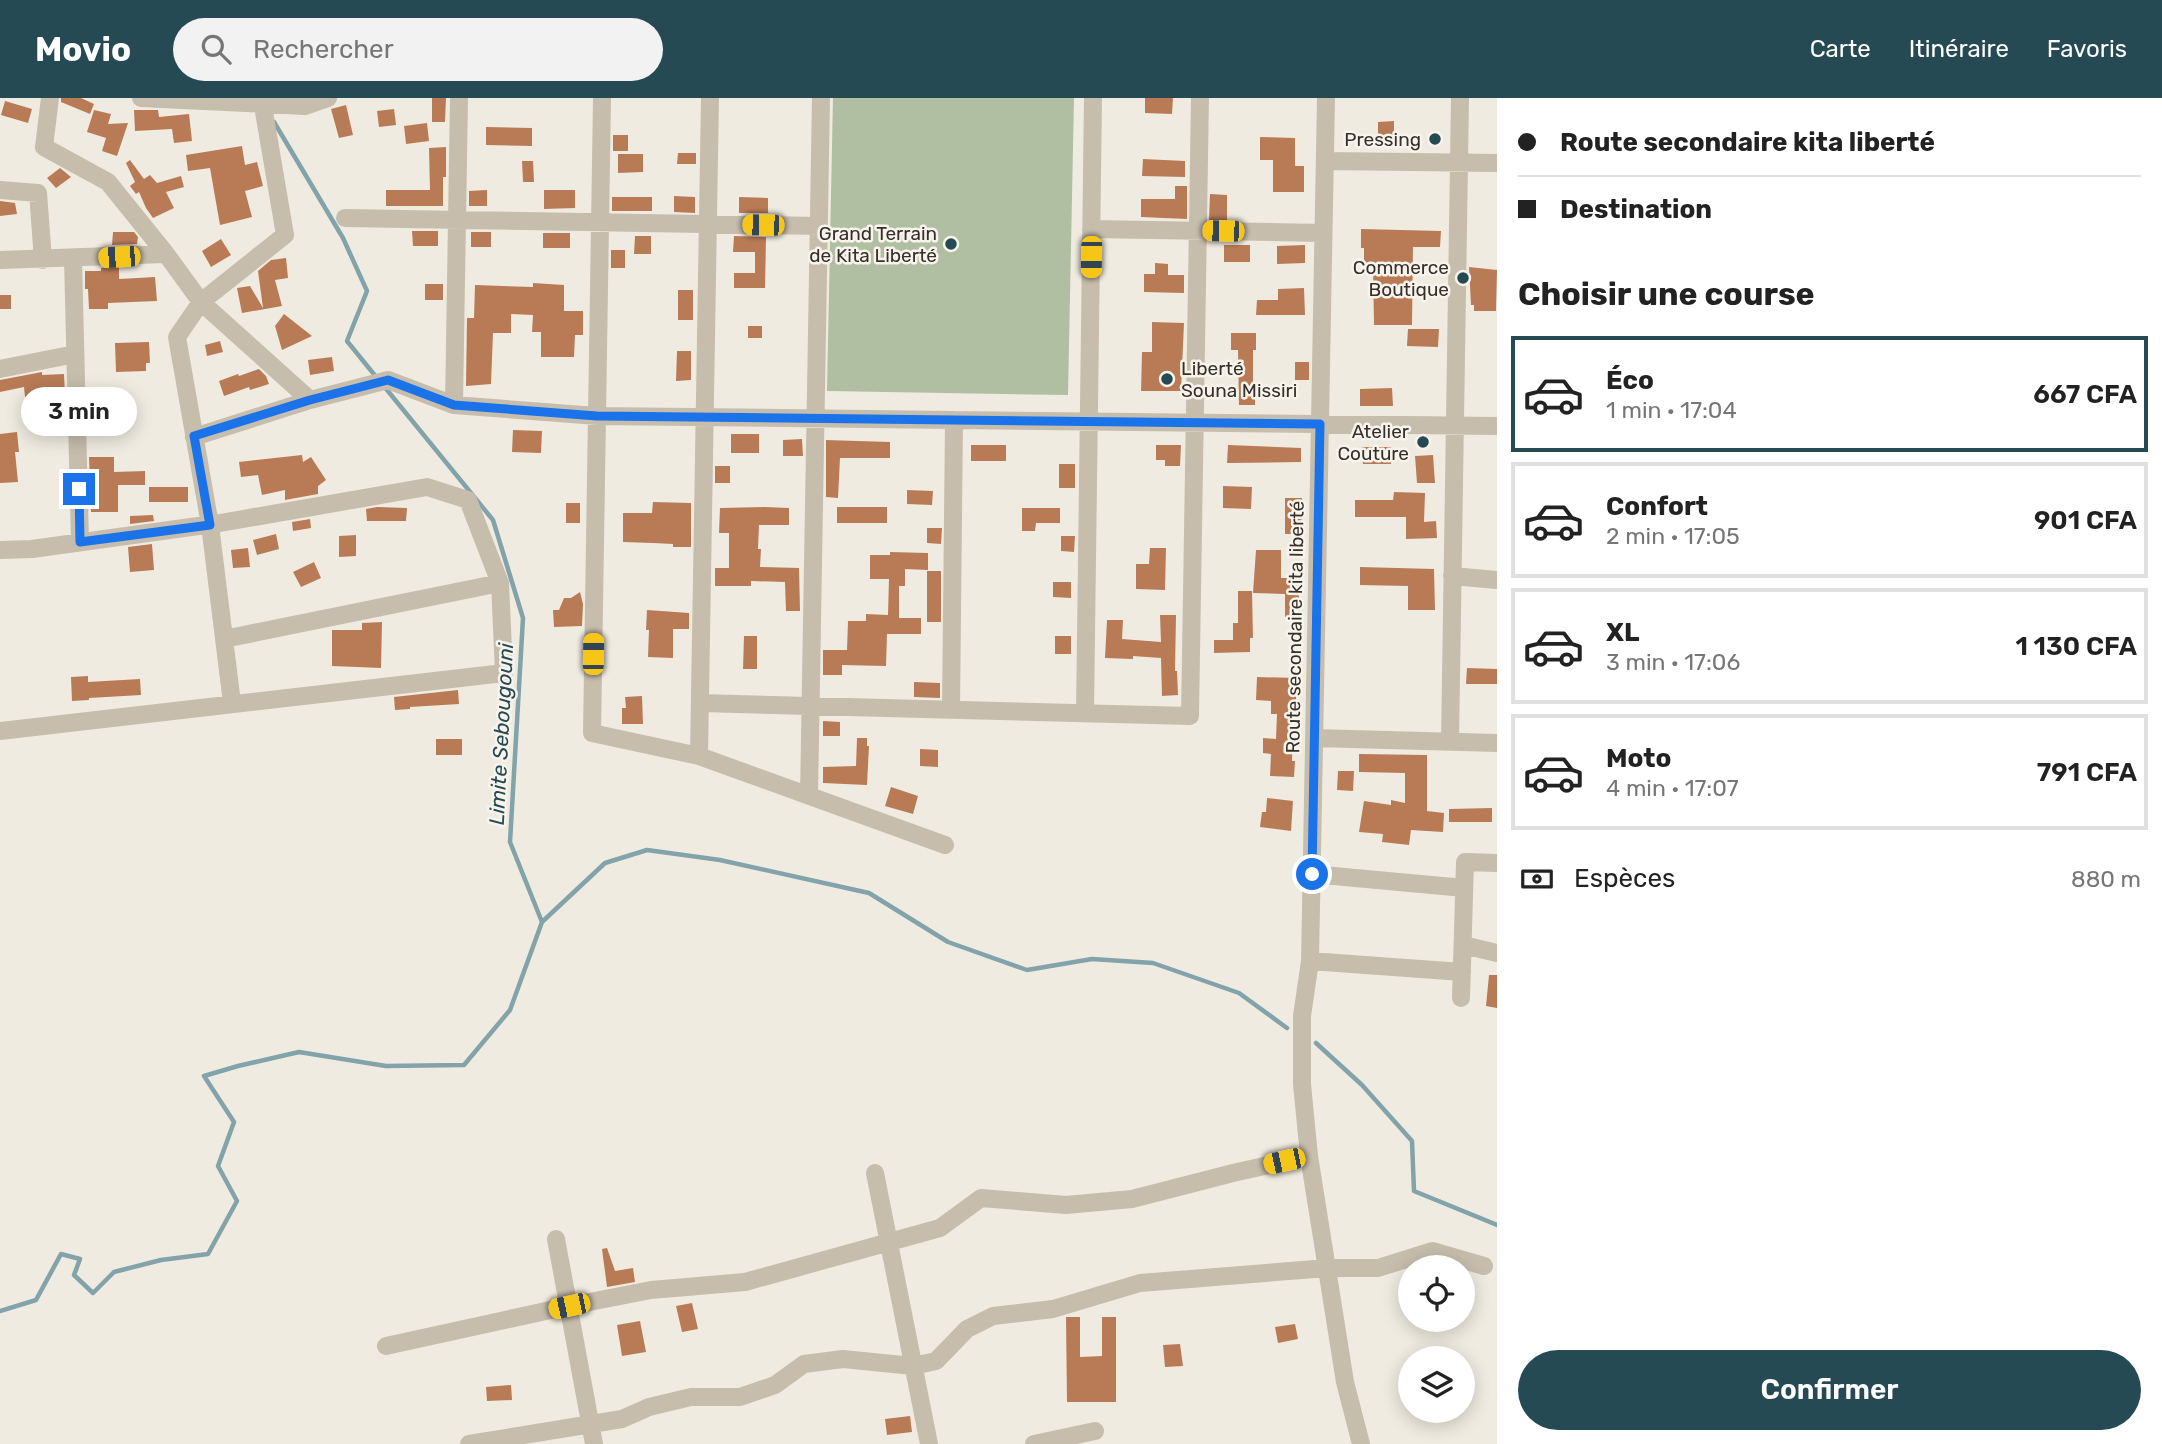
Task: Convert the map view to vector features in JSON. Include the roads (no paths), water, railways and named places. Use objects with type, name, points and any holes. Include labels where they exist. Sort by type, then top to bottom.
[{"type":"street","points":[[50,98],[44,147],[108,182],[201,302],[310,400]]},
{"type":"street","points":[[141,98],[263,106],[328,98]]},
{"type":"street","points":[[454,405],[459,98]]},
{"type":"street","points":[[602,98],[592,733],[699,756],[945,845]]},
{"type":"street","points":[[699,756],[709,98]]},
{"type":"street","points":[[809,796],[821,98]]},
{"type":"street","points":[[1085,713],[1093,98]]},
{"type":"street","points":[[700,703],[1190,716],[1200,98]]},
{"type":"street","name":"Route secondaire kita liberté","points":[[1326,98],[1310,961],[1302,1016],[1302,1084],[1309,1156],[1345,1382],[1361,1444]]},
{"type":"street","points":[[1450,742],[1460,98]]},
{"type":"street","points":[[232,703],[210,525],[177,337],[201,302],[285,235],[263,106]]},
{"type":"street","points":[[1325,161],[1497,163]]},
{"type":"street","points":[[0,190],[38,193],[43,260]]},
{"type":"street","points":[[345,218],[819,226]]},
{"type":"street","points":[[1091,229],[1323,233]]},
{"type":"street","points":[[0,260],[166,254]]},
{"type":"street","points":[[73,259],[80,542]]},
{"type":"street","points":[[0,369],[75,354]]},
{"type":"street","points":[[194,436],[310,400],[388,380],[454,405],[597,416],[1497,426]]},
{"type":"street","points":[[951,710],[954,420]]},
{"type":"street","points":[[0,550],[32,549],[210,525],[428,487],[468,500],[500,583],[504,673],[0,731]]},
{"type":"street","points":[[1452,576],[1497,580]]},
{"type":"street","points":[[224,639],[500,583]]},
{"type":"street","points":[[1314,738],[1497,743]]},
{"type":"street","points":[[1461,998],[1465,862],[1497,863]]},
{"type":"street","points":[[1312,874],[1464,888]]},
{"type":"street","points":[[1463,945],[1497,953]]},
{"type":"street","points":[[1310,961],[1462,972]]},
{"type":"street","points":[[386,1346],[651,1290],[745,1282],[940,1228],[981,1198],[1066,1205],[1132,1199],[1233,1172],[1309,1156]]},
{"type":"street","points":[[875,1173],[929,1444]]},
{"type":"street","points":[[556,1239],[594,1444]]},
{"type":"street","points":[[469,1444],[591,1426],[691,1397],[740,1397],[775,1385],[804,1364],[843,1359],[914,1366],[936,1361],[967,1329],[993,1316],[1053,1309],[1140,1283],[1327,1268],[1378,1268],[1432,1251],[1484,1266]]},
{"type":"street","points":[[1034,1444],[1095,1431]]},
{"type":"waterway","name":"Limite Sebougouni","points":[[274,122],[343,238],[367,291],[347,341],[377,378]]},
{"type":"waterway","name":"Limite Sebougouni","points":[[0,1311],[36,1300],[61,1254],[80,1259],[74,1275],[93,1293],[114,1272],[161,1260],[208,1254],[237,1201],[218,1166],[234,1122],[204,1076],[299,1052],[386,1066],[464,1065],[510,1010],[542,922],[510,842],[523,618],[493,520],[383,385]]},
{"type":"waterway","points":[[542,922],[605,863],[647,850],[720,860],[869,893],[948,942],[1027,970],[1092,959],[1153,963],[1239,993],[1287,1028]]},
{"type":"waterway","points":[[1316,1043],[1362,1085],[1412,1141],[1414,1191],[1497,1225]]},
{"type":"place","name":"Pressing","points":[[1435,139]]},
{"type":"place","name":"Grand Terrain de Kita Liberté","points":[[951,244]]},
{"type":"place","name":"Commerce Boutique","points":[[1463,278]]},
{"type":"place","name":"Liberté Souna Missiri","points":[[1167,379]]},
{"type":"place","name":"Atelier Couture","points":[[1423,442]]}]
